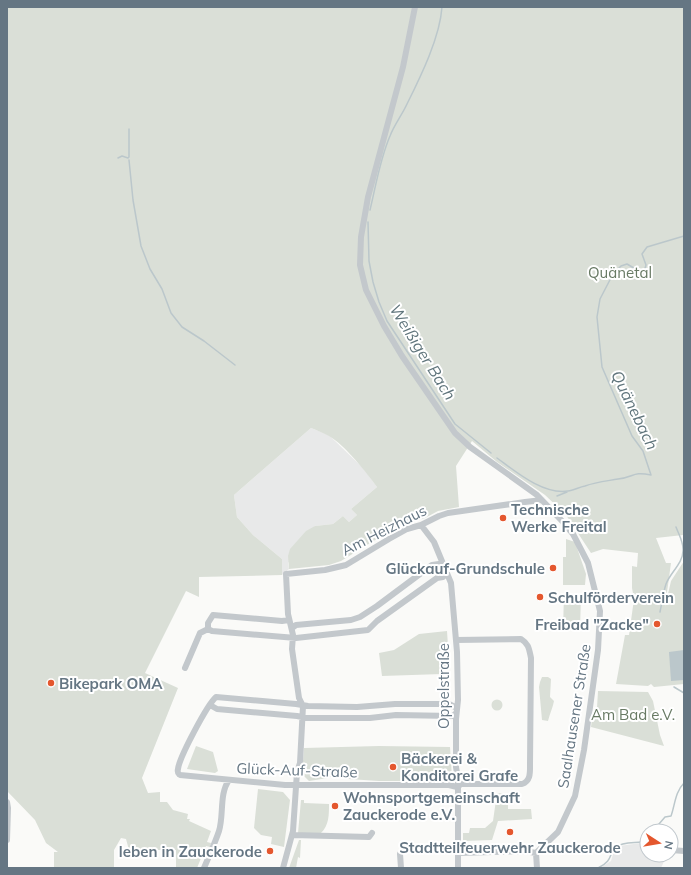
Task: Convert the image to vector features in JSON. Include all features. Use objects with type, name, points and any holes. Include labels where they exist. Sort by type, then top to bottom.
[{"type":"street","name":"Saalhausener Straße","points":[[416,7],[404,67],[368,197],[361,238],[360,265],[366,290],[384,326],[402,356],[455,433],[470,447],[517,480],[542,500],[573,534],[588,564],[599,608],[600,633],[584,750],[575,796],[558,832],[536,853]]},
{"type":"street","name":"Am Heizhaus","points":[[289,620],[286,574],[325,570],[346,565],[395,535],[448,513],[542,500]]},
{"type":"street","name":"Oppelstraße","points":[[421,525],[434,542],[451,583],[456,640],[458,700],[456,711],[458,868]]},
{"type":"street","points":[[292,628],[296,625],[351,620],[360,617],[432,565],[443,565]]},
{"type":"street","points":[[208,626],[212,631],[293,638],[368,630],[437,578],[443,577],[446,572]]},
{"type":"street","points":[[185,668],[200,633],[208,626],[213,615],[282,621],[289,620],[292,628],[292,649],[303,717],[300,762],[297,772],[293,835],[283,868]]},
{"type":"street","name":"Glück-Auf-Straße","points":[[204,868],[220,830],[224,788],[229,780],[297,786],[449,785],[457,787],[462,784],[526,783],[529,779],[530,764],[531,658],[529,646],[527,642],[521,639],[456,640]]},
{"type":"street","points":[[210,705],[217,709],[307,718],[370,718],[396,715],[453,716],[456,711],[450,704],[395,704],[357,707],[308,706],[302,704],[216,697],[210,705],[205,712],[181,759],[178,772],[180,775],[229,780]]},
{"type":"street","points":[[7,802],[7,840]]},
{"type":"street","points":[[293,835],[369,837],[372,833]]},
{"type":"street","points":[[458,854],[536,853],[538,868]]},
{"type":"street","points":[[400,854],[401,868]]},
{"type":"shaded area","points":[[311,428],[329,435],[363,468],[377,487],[351,509],[357,515],[349,522],[343,516],[333,524],[315,526],[288,563],[289,569],[282,575],[282,559],[253,535],[237,517],[234,495]]},
{"type":"shaded area","points":[[684,650],[684,680],[671,681],[669,652]]},
{"type":"shaded area","points":[[639,843],[639,863],[663,863],[661,868],[600,868],[611,861],[614,851],[619,848],[619,846]]},
{"type":"green space","name":"Quänetal","points":[[7,7],[684,7],[684,539],[683,535],[656,538],[666,563],[671,563],[665,607],[671,581],[684,561],[684,684],[654,687],[651,684],[648,686],[616,684],[625,635],[629,635],[634,599],[632,588],[632,566],[637,567],[638,553],[603,549],[591,553],[566,515],[545,495],[497,462],[472,441],[456,466],[459,507],[438,511],[425,518],[406,524],[380,537],[341,561],[329,565],[289,569],[288,556],[290,549],[306,531],[315,526],[333,524],[343,516],[349,522],[357,515],[351,509],[377,487],[342,446],[329,436],[311,428],[234,495],[237,517],[253,535],[282,559],[282,575],[199,577],[199,597],[186,591],[145,673],[178,688],[142,778],[148,793],[160,792],[160,802],[167,802],[173,810],[188,814],[187,819],[190,819],[189,821],[211,831],[207,842],[211,843],[210,847],[206,846],[197,868],[176,868],[176,850],[129,850],[126,839],[121,838],[114,850],[114,868],[54,868],[54,852],[58,852],[46,843],[35,820],[7,791]]},
{"type":"green space","points":[[566,539],[575,542],[586,574],[585,585],[563,585],[563,557],[566,557]]},
{"type":"green space","points":[[564,595],[581,596],[580,629],[563,629]]},
{"type":"green space","points":[[447,631],[449,661],[442,674],[382,676],[379,653],[394,650],[419,634]]},
{"type":"green space","points":[[542,677],[548,677],[551,679],[550,697],[554,701],[548,721],[542,720],[539,687]]},
{"type":"green space","name":"Am Bad e.V.","points":[[598,691],[648,692],[653,701],[660,735],[664,746],[591,727],[593,711],[597,708]]},
{"type":"green space","points":[[497,699],[501,701],[503,705],[501,709],[497,711],[493,709],[491,705],[493,701]]},
{"type":"green space","points":[[196,746],[213,752],[218,771],[215,773],[187,769]]},
{"type":"green space","points":[[379,746],[450,747],[452,778],[449,781],[379,781],[329,777],[309,781],[302,774],[304,748]]},
{"type":"green space","points":[[258,789],[283,792],[290,800],[284,847],[271,844],[272,837],[261,835],[254,828]]},
{"type":"green space","points":[[497,793],[508,794],[508,809],[531,809],[532,819],[498,821],[492,840],[463,841],[463,833],[469,833],[470,828],[485,828],[493,821]]},
{"type":"green space","points":[[301,800],[304,800],[304,803],[329,804],[329,816],[324,830],[321,833],[298,833]]},
{"type":"green space","points":[[299,840],[301,840],[300,858],[298,857],[296,868],[289,868]]},
{"type":"waterway","name":"Weißiger Bach","points":[[370,210],[378,172],[387,145],[429,56],[438,31],[442,7]]},
{"type":"waterway","points":[[118,158],[122,156],[129,157],[129,129]]},
{"type":"waterway","points":[[129,160],[133,200],[141,246],[150,269],[162,289],[171,313],[182,327],[204,341],[235,365]]},
{"type":"waterway","name":"Weißiger Bach","points":[[368,222],[369,261],[373,282],[387,321],[455,424],[491,453]]},
{"type":"waterway","name":"Quänebach","points":[[651,475],[643,451],[632,436],[602,367],[597,317],[600,299],[613,274],[621,266],[627,264],[639,271],[644,272],[646,265],[642,254],[647,247],[684,236]]},
{"type":"waterway","name":"Weißiger Bach","points":[[497,458],[539,486],[559,491],[570,491],[637,474],[651,475]]},
{"type":"waterway","name":"Weißiger Bach","points":[[557,496],[567,492]]},
{"type":"waterway","name":"Quänebach","points":[[660,612],[666,584],[679,564],[682,555],[683,545],[676,527]]},
{"type":"waterway","name":"Quänebach","points":[[674,687],[684,693]]},
{"type":"waterway","points":[[660,823],[665,817],[671,816],[677,794],[684,783]]},
{"type":"waterway","points":[[598,868],[609,860],[614,850],[619,845],[639,842]]},
{"type":"place","name":"Technische Werke Freital","points":[[503,518]]},
{"type":"place","name":"Glückauf-Grundschule","points":[[553,568]]},
{"type":"place","name":"Schulförderverein","points":[[540,597]]},
{"type":"place","name":"Freibad \"Zacke\"","points":[[657,624]]},
{"type":"place","name":"Bikepark OMA","points":[[51,683]]},
{"type":"place","name":"Bäckerei & Konditorei Grafe","points":[[393,767]]},
{"type":"place","name":"Wohnsportgemeinschaft Zauckerode e.V.","points":[[335,806]]},
{"type":"place","name":"Stadtteilfeuerwehr Zauckerode","points":[[510,832]]},
{"type":"place","name":"leben in Zauckerode","points":[[270,851]]}]
